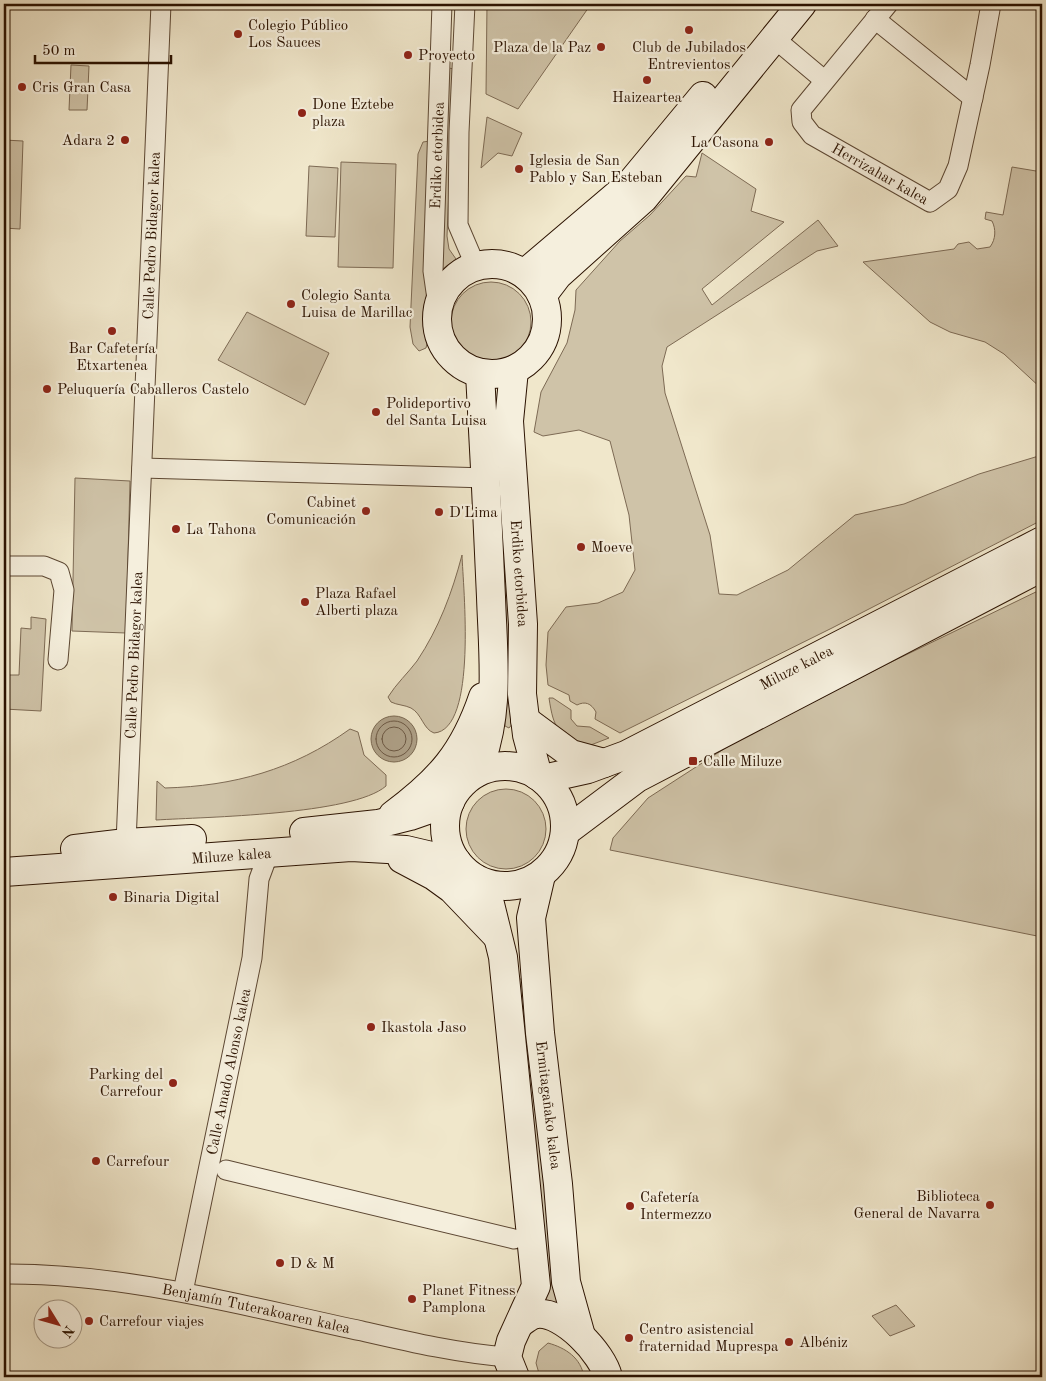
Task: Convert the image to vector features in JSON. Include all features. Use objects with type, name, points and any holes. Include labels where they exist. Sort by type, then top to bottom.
[{"type":"main road","points":[[524,274],[630,184],[778,4]]},
{"type":"main road","points":[[542,296],[558,275],[644,198],[802,4]]},
{"type":"main road","points":[[492,264],[509,267],[524,274],[542,296],[546,312],[546,330],[540,346],[529,360],[514,370],[497,374],[480,373],[463,367],[450,355],[440,340],[437,323],[438,306],[446,289],[459,275],[476,267],[492,264]]},
{"type":"main road","name":"Erdiko etorbidea","points":[[514,370],[509,421],[523,624],[522,694],[525,720],[540,777]]},
{"type":"main road","name":"Erdiko etorbidea","points":[[476,773],[485,754],[495,695],[487,478],[480,373]]},
{"type":"main road","name":"Miluze kalea","points":[[540,777],[604,764],[634,751],[1042,541]]},
{"type":"main road","name":"Miluze kalea","points":[[565,832],[637,778],[1042,567]]},
{"type":"main road","points":[[493,667],[477,716],[450,765],[383,836],[452,889],[498,936]]},
{"type":"main road","points":[[525,720],[571,754],[604,764]]},
{"type":"main road","points":[[508,766],[524,768],[540,777],[560,800],[565,832],[560,850],[552,864],[541,875],[515,885],[495,885],[466,870],[449,848],[446,833],[446,817],[450,802],[461,786],[476,773],[508,766]]},
{"type":"main road","name":"Miluze kalea","points":[[4,872],[351,847],[383,836],[450,802]]},
{"type":"main road","name":"Miluze kalea","points":[[4,855],[126,843],[328,830],[383,836],[406,850],[466,870]]},
{"type":"main road","name":"Ermitagañako kalea","points":[[466,870],[490,904],[502,958],[512,1034],[536,1286],[511,1341],[511,1367]]},
{"type":"main road","name":"Ermitagañako kalea","points":[[541,875],[531,918],[540,1033],[558,1184],[566,1282],[582,1336]]},
{"type":"main road","points":[[520,1323],[535,1314],[547,1315],[565,1323],[582,1336],[612,1375]]},
{"type":"street","name":"Calle Pedro Bidagor kalea","points":[[126,843],[161,4]]},
{"type":"street","name":"Erdiko etorbidea","points":[[438,306],[433,271],[442,4]]},
{"type":"street","name":"Erdiko etorbidea","points":[[465,4],[459,132],[458,225],[476,267]]},
{"type":"street","name":"Herrizahar kalea","points":[[888,4],[801,110],[802,122],[812,135],[930,202],[948,189],[958,166],[991,4]]},
{"type":"street","points":[[875,20],[973,98]]},
{"type":"street","points":[[774,38],[824,80]]},
{"type":"street","points":[[142,468],[487,478]]},
{"type":"street","points":[[4,566],[44,566],[59,572],[64,590],[58,660]]},
{"type":"street","name":"Calle Amado Alonso kalea","points":[[182,1292],[252,958],[259,879],[269,852]]},
{"type":"street","points":[[226,1170],[514,1239]]},
{"type":"street","name":"Benjamín Tuterakoaren kalea","points":[[4,1274],[85,1279],[182,1292],[445,1350],[511,1367]]},
{"type":"shaded area","points":[[487,4],[591,4],[518,109],[486,94]]},
{"type":"shaded area","points":[[71,65],[89,66],[87,110],[69,110]]},
{"type":"shaded area","points":[[449,68],[454,69],[447,236],[449,249],[456,259],[440,271]]},
{"type":"shaded area","points":[[487,117],[522,133],[512,156],[498,153],[481,168]]},
{"type":"shaded area","points":[[4,140],[23,141],[20,229],[4,228]]},
{"type":"shaded area","points":[[430,141],[426,314],[428,339],[426,348],[419,351],[413,344],[410,327],[418,154],[423,142]]},
{"type":"shaded area","points":[[702,153],[756,189],[751,211],[784,222],[702,289],[712,305],[818,220],[838,246],[817,251],[667,347],[662,366],[665,393],[710,535],[719,594],[737,595],[788,570],[855,515],[904,504],[979,474],[1042,455],[1042,520],[832,628],[620,733],[595,719],[596,712],[590,705],[583,703],[577,705],[570,701],[569,695],[548,685],[546,665],[548,632],[566,607],[598,603],[623,592],[635,570],[629,515],[610,441],[579,430],[543,436],[534,432],[541,392],[567,343],[575,310],[576,290],[620,241],[650,215],[686,176],[696,177]]},
{"type":"shaded area","points":[[341,162],[396,164],[393,268],[338,267]]},
{"type":"shaded area","points":[[309,166],[338,168],[335,237],[306,236]]},
{"type":"shaded area","points":[[1012,167],[1042,172],[1042,389],[1004,354],[985,342],[950,332],[930,322],[863,262],[954,249],[958,244],[969,242],[977,249],[990,247],[995,231],[992,221],[985,219],[986,212],[1003,215]]},
{"type":"shaded area","points":[[491,282],[506,285],[519,294],[528,307],[531,322],[528,337],[519,350],[506,359],[491,362],[476,359],[463,350],[454,337],[451,322],[454,307],[463,294],[476,285]]},
{"type":"shaded area","points":[[247,312],[329,353],[305,405],[218,360]]},
{"type":"shaded area","points":[[494,427],[502,428],[513,723],[509,728],[505,726]]},
{"type":"shaded area","points":[[75,478],[130,481],[126,633],[72,631]]},
{"type":"shaded area","points":[[462,555],[465,654],[462,684],[457,708],[448,726],[434,733],[427,728],[415,711],[409,707],[391,702],[388,697],[417,661],[432,636],[449,597]]},
{"type":"shaded area","points":[[1042,589],[1042,937],[610,850],[613,838],[648,798],[730,745],[885,665]]},
{"type":"shaded area","points":[[31,617],[46,619],[41,711],[4,709],[4,675],[19,675],[21,628],[31,629]]},
{"type":"shaded area","points":[[549,698],[553,698],[571,710],[571,719],[577,726],[590,727],[609,738],[583,748],[558,728],[553,717]]},
{"type":"shaded area","points":[[350,729],[358,732],[364,755],[386,775],[386,786],[369,796],[312,809],[277,813],[156,820],[157,781],[165,788],[190,787],[215,784],[262,773],[307,755]]},
{"type":"shaded area","points":[[498,789],[514,789],[535,800],[546,821],[546,837],[535,858],[514,869],[498,869],[484,863],[472,851],[466,837],[466,821],[472,807],[484,795]]},
{"type":"shaded area","points":[[517,979],[525,979],[563,1312],[540,1308]]},
{"type":"shaded area","points":[[896,1305],[915,1326],[890,1336],[872,1316]]},
{"type":"shaded area","points":[[548,1343],[572,1355],[580,1364],[584,1377],[540,1377],[536,1363],[539,1351]]},
{"type":"water","points":[[399,716],[403,717],[413,726],[416,730],[416,748],[407,758],[399,762],[389,762],[381,758],[372,748],[371,734],[375,726],[385,717]]},
{"type":"place","name":"Club de Jubilados Entrevientos","points":[[689,30]]},
{"type":"place","name":"Colegio Público Los Sauces","points":[[238,34]]},
{"type":"place","name":"Plaza de la Paz","points":[[601,47]]},
{"type":"place","name":"Proyecto","points":[[408,55]]},
{"type":"place","name":"Haizeartea","points":[[647,80]]},
{"type":"place","name":"Cris Gran Casa","points":[[22,87]]},
{"type":"place","name":"Done Eztebe plaza","points":[[302,113]]},
{"type":"place","name":"Adara 2","points":[[125,140]]},
{"type":"place","name":"La Casona","points":[[769,142]]},
{"type":"place","name":"Iglesia de San Pablo y San Esteban","points":[[519,169]]},
{"type":"place","name":"Colegio Santa Luisa de Marillac","points":[[291,304]]},
{"type":"place","name":"Bar Cafetería Etxartenea","points":[[112,331]]},
{"type":"place","name":"Peluquería Caballeros Castelo","points":[[47,389]]},
{"type":"place","name":"Polideportivo del Santa Luisa","points":[[376,412]]},
{"type":"place","name":"Cabinet Comunicación","points":[[366,511]]},
{"type":"place","name":"D'Lima","points":[[439,512]]},
{"type":"place","name":"La Tahona","points":[[176,529]]},
{"type":"place","name":"Moeve","points":[[581,547]]},
{"type":"place","name":"Plaza Rafael Alberti plaza","points":[[305,602]]},
{"type":"place","name":"Calle Miluze","points":[[693,761]]},
{"type":"place","name":"Binaria Digital","points":[[113,897]]},
{"type":"place","name":"Ikastola Jaso","points":[[371,1027]]},
{"type":"place","name":"Parking del Carrefour","points":[[173,1083]]},
{"type":"place","name":"Carrefour","points":[[96,1161]]},
{"type":"place","name":"Biblioteca General de Navarra","points":[[990,1205]]},
{"type":"place","name":"Cafetería Intermezzo","points":[[630,1206]]},
{"type":"place","name":"D & M","points":[[280,1263]]},
{"type":"place","name":"Planet Fitness Pamplona","points":[[412,1299]]},
{"type":"place","name":"Carrefour viajes","points":[[89,1321]]},
{"type":"place","name":"Centro asistencial fraternidad Muprespa","points":[[629,1338]]},
{"type":"place","name":"Albéniz","points":[[789,1342]]}]
